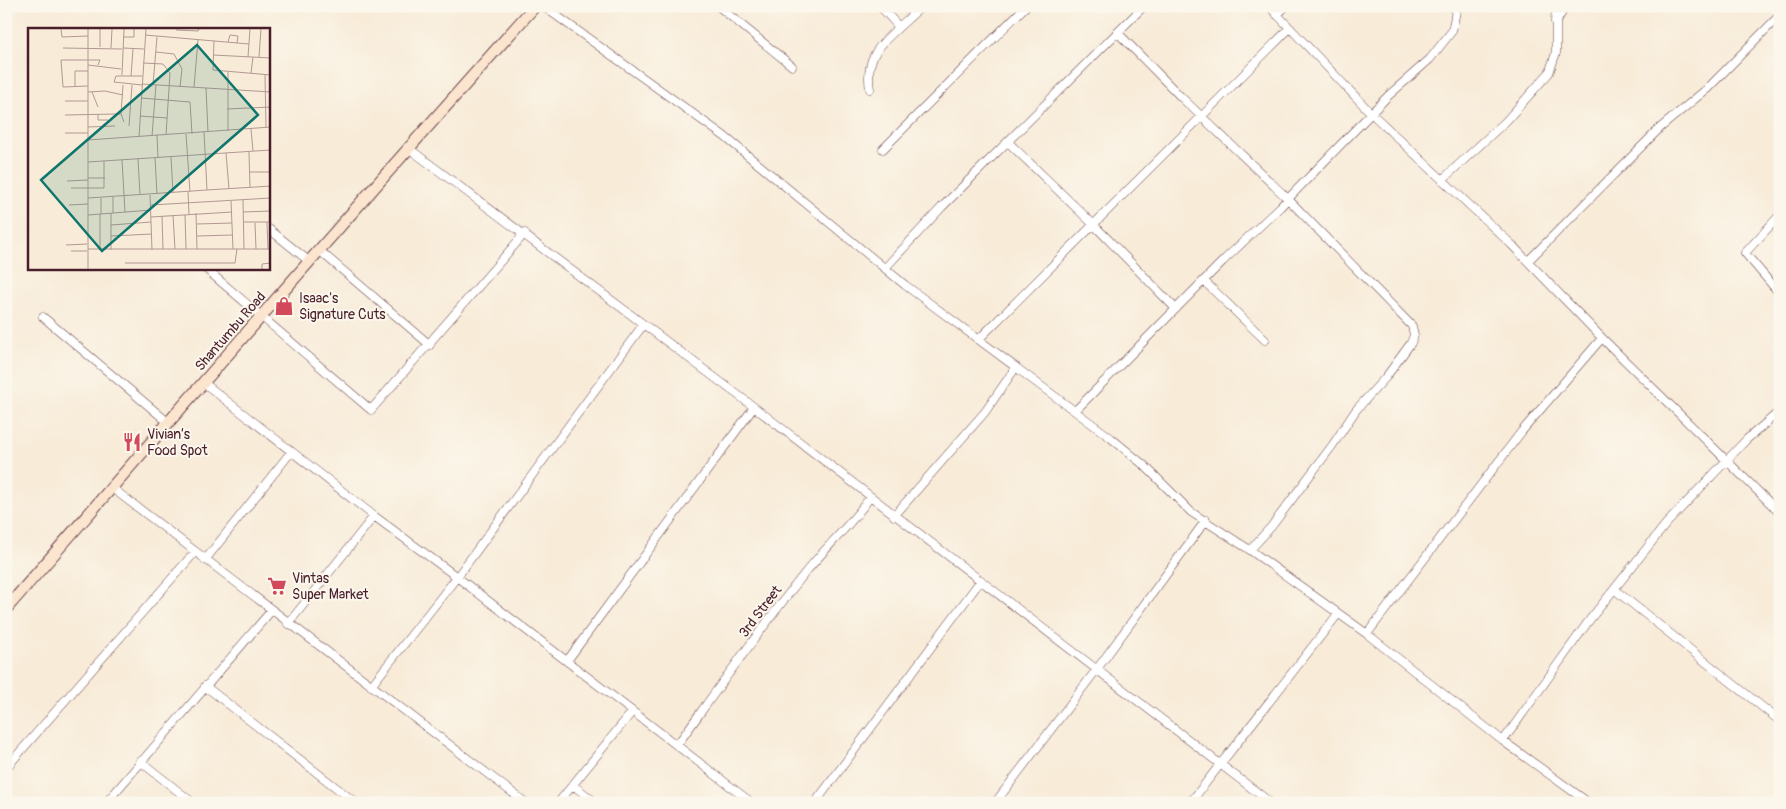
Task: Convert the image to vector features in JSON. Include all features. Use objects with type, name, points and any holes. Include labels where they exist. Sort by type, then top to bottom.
[{"type":"street","name":"Shantumbu Road","points":[[6,609],[320,251],[407,147],[535,6]]},
{"type":"street","points":[[544,6],[724,136],[885,268],[1145,466],[1192,512],[1250,550],[1367,634],[1503,741],[1590,803]]},
{"type":"street","points":[[718,6],[792,66]]},
{"type":"street","points":[[880,6],[899,26]]},
{"type":"street","points":[[870,89],[869,62],[887,38],[922,6]]},
{"type":"street","points":[[883,149],[1026,6]]},
{"type":"street","points":[[885,268],[942,207],[1009,143],[1144,6]]},
{"type":"street","points":[[1269,6],[1371,113],[1528,261],[1602,338],[1780,513]]},
{"type":"street","points":[[1277,15],[1286,6]]},
{"type":"street","points":[[1075,411],[1288,199],[1371,113],[1443,44],[1455,22],[1457,6]]},
{"type":"street","points":[[1442,180],[1506,122],[1549,73],[1556,53],[1556,6]]},
{"type":"street","points":[[1555,27],[1566,6]]},
{"type":"street","points":[[1528,261],[1660,128],[1708,88],[1780,15]]},
{"type":"street","points":[[979,339],[1290,28]]},
{"type":"street","points":[[1118,33],[1200,116],[1288,199],[1412,326],[1414,335],[1411,343],[1386,377],[1356,410],[1332,446],[1271,527],[1250,550]]},
{"type":"street","points":[[1009,143],[1093,224],[1176,309]]},
{"type":"street","points":[[407,147],[525,233],[1271,803]]},
{"type":"street","points":[[1780,215],[1745,253],[1780,294]]},
{"type":"street","points":[[270,230],[310,262]]},
{"type":"street","points":[[207,270],[371,410],[430,345],[525,233]]},
{"type":"street","points":[[320,251],[430,345]]},
{"type":"street","points":[[1204,281],[1265,340]]},
{"type":"street","points":[[43,317],[169,423]]},
{"type":"street","points":[[371,686],[457,577],[643,325]]},
{"type":"street","points":[[1367,634],[1522,432],[1602,338]]},
{"type":"street","points":[[894,516],[985,412],[1016,367]]},
{"type":"street","points":[[204,383],[374,516],[457,577],[752,803]]},
{"type":"street","points":[[567,661],[754,407]]},
{"type":"street","points":[[1503,741],[1588,622],[1666,524],[1726,460],[1780,410]]},
{"type":"street","points":[[205,560],[291,452]]},
{"type":"street","points":[[112,488],[288,624],[526,803]]},
{"type":"street","name":"3rd Street","points":[[677,745],[759,631],[815,561],[856,517],[870,497]]},
{"type":"street","points":[[288,624],[374,516]]},
{"type":"street","points":[[995,803],[1097,669],[1206,520]]},
{"type":"street","points":[[6,768],[195,552]]},
{"type":"street","points":[[815,803],[981,580]]},
{"type":"street","points":[[1614,590],[1780,721]]},
{"type":"street","points":[[106,803],[140,761],[271,611]]},
{"type":"street","points":[[1190,803],[1338,614]]},
{"type":"street","points":[[205,686],[356,803]]},
{"type":"street","points":[[558,803],[632,712]]},
{"type":"street","points":[[140,761],[193,803]]},
{"type":"street","points":[[573,785],[596,803]]},
{"type":"street","points":[[6,799],[11,803]]},
{"type":"place","name":"Isaac's Signature Cuts","points":[[284,306]]},
{"type":"place","name":"Vivian’s Food Spot","points":[[132,442]]},
{"type":"place","name":"Vintas Super Market","points":[[277,586]]}]
